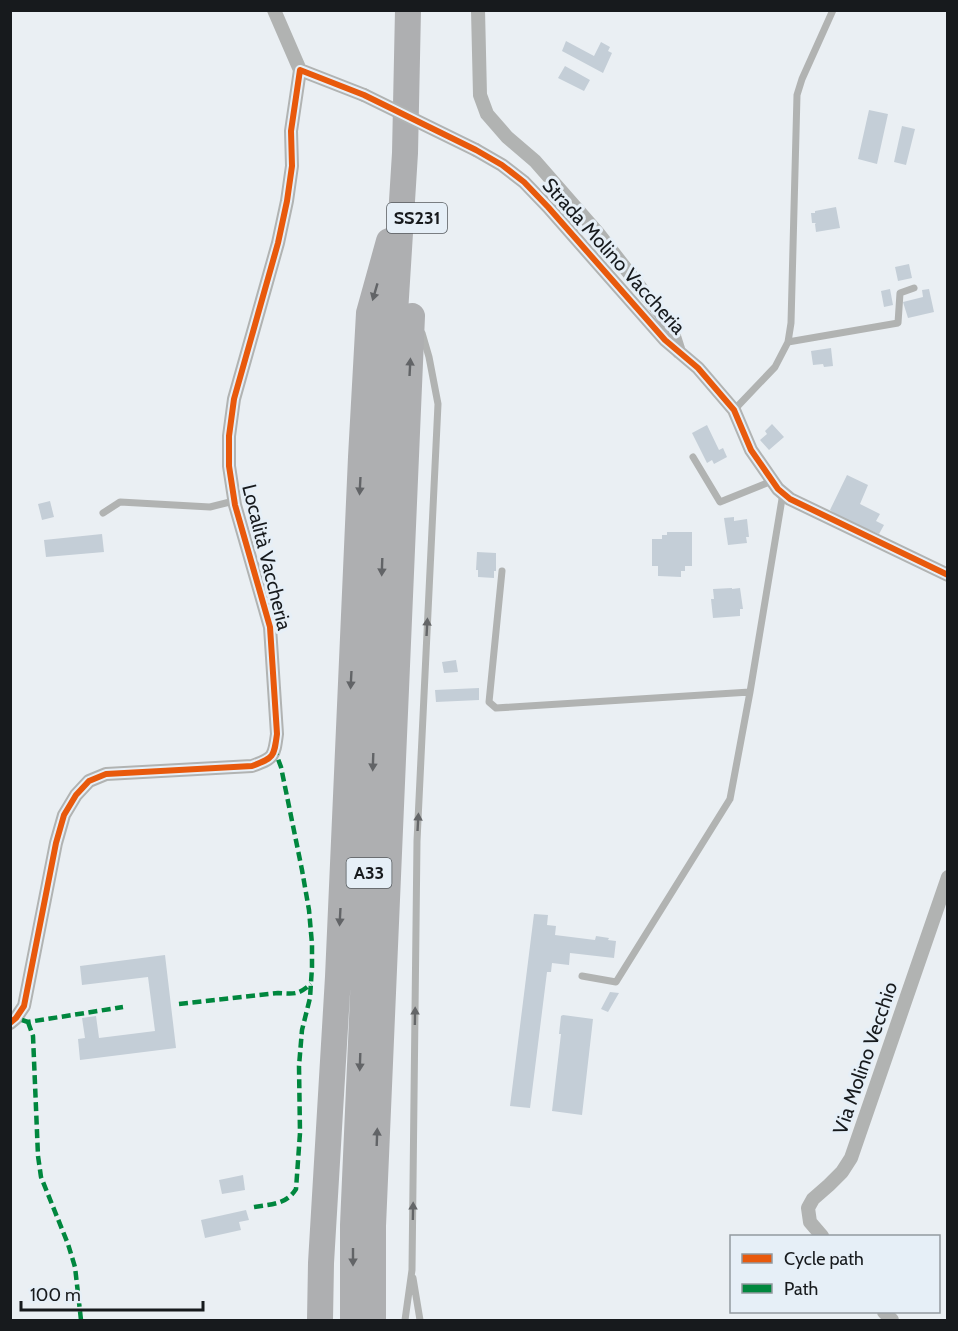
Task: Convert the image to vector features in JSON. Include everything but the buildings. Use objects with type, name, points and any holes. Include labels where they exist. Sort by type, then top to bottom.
[{"type":"highway","name":"SS231","points":[[398,425],[408,10]]},
{"type":"highway","name":"SS231","points":[[398,425],[425,52],[426,10]]},
{"type":"highway","points":[[320,1320],[369,313],[391,233],[405,153]]},
{"type":"highway","name":"A33","points":[[353,1320],[354,1213],[398,425]]},
{"type":"highway","name":"A33","points":[[373,1320],[373,1226],[398,425]]},
{"type":"street","points":[[274,10],[300,70]]},
{"type":"street","name":"Strada Molino Vaccheria","points":[[478,10],[480,95],[487,114],[507,137],[535,161],[598,233],[671,327],[680,352]]},
{"type":"street","name":"Strada Molino Vaccheria","points":[[300,70],[364,95],[502,165],[524,182],[548,207],[664,339],[680,352]]},
{"type":"street","name":"Località Vaccheria","points":[[10,1023],[24,1006],[64,815],[76,795],[89,781],[106,774],[252,766],[268,760],[275,751],[277,734],[270,627],[234,501],[229,436],[234,399],[278,243],[287,201],[292,166],[291,130],[300,70]]},
{"type":"street","points":[[680,352],[698,368],[734,410],[751,450],[772,481],[790,499],[948,575]]},
{"type":"street","name":"Via Molino Vecchio","points":[[821,1235],[810,1222],[808,1208],[813,1199],[836,1179],[851,1158],[948,877]]},
{"type":"lane","points":[[734,410],[776,367],[788,342],[791,323],[797,95],[804,73],[833,10]]},
{"type":"lane","points":[[788,342],[898,323],[900,293],[914,288]]},
{"type":"lane","points":[[405,1320],[412,1270],[417,841],[438,404],[429,357],[416,313]]},
{"type":"lane","points":[[693,457],[720,502],[772,481]]},
{"type":"lane","points":[[582,976],[616,982],[730,799],[783,493]]},
{"type":"lane","points":[[103,513],[120,502],[210,507],[234,501]]},
{"type":"lane","points":[[502,571],[489,702],[496,708],[750,692]]},
{"type":"lane","points":[[412,1270],[420,1320]]},
{"type":"marked path","points":[[254,1207],[283,1201],[296,1189],[300,1133],[299,1066],[302,1030],[310,998],[312,967],[309,910],[281,767],[275,751]]},
{"type":"marked path","points":[[179,1004],[296,993],[311,984]]},
{"type":"marked path","points":[[22,1020],[28,1022],[123,1007]]},
{"type":"marked path","points":[[28,1022],[33,1036],[38,1156],[41,1177],[75,1267],[81,1320]]},
{"type":"cycle path","points":[[10,1023],[24,1006],[56,843],[64,815],[76,795],[89,781],[106,774],[252,766],[265,761],[274,752],[277,734],[270,627],[235,505],[229,466],[229,436],[234,399],[278,243],[287,201],[292,166],[291,131],[300,70],[364,95],[476,150],[502,165],[524,182],[665,340],[698,368],[734,410],[751,450],[778,489],[790,499],[948,575]]}]
